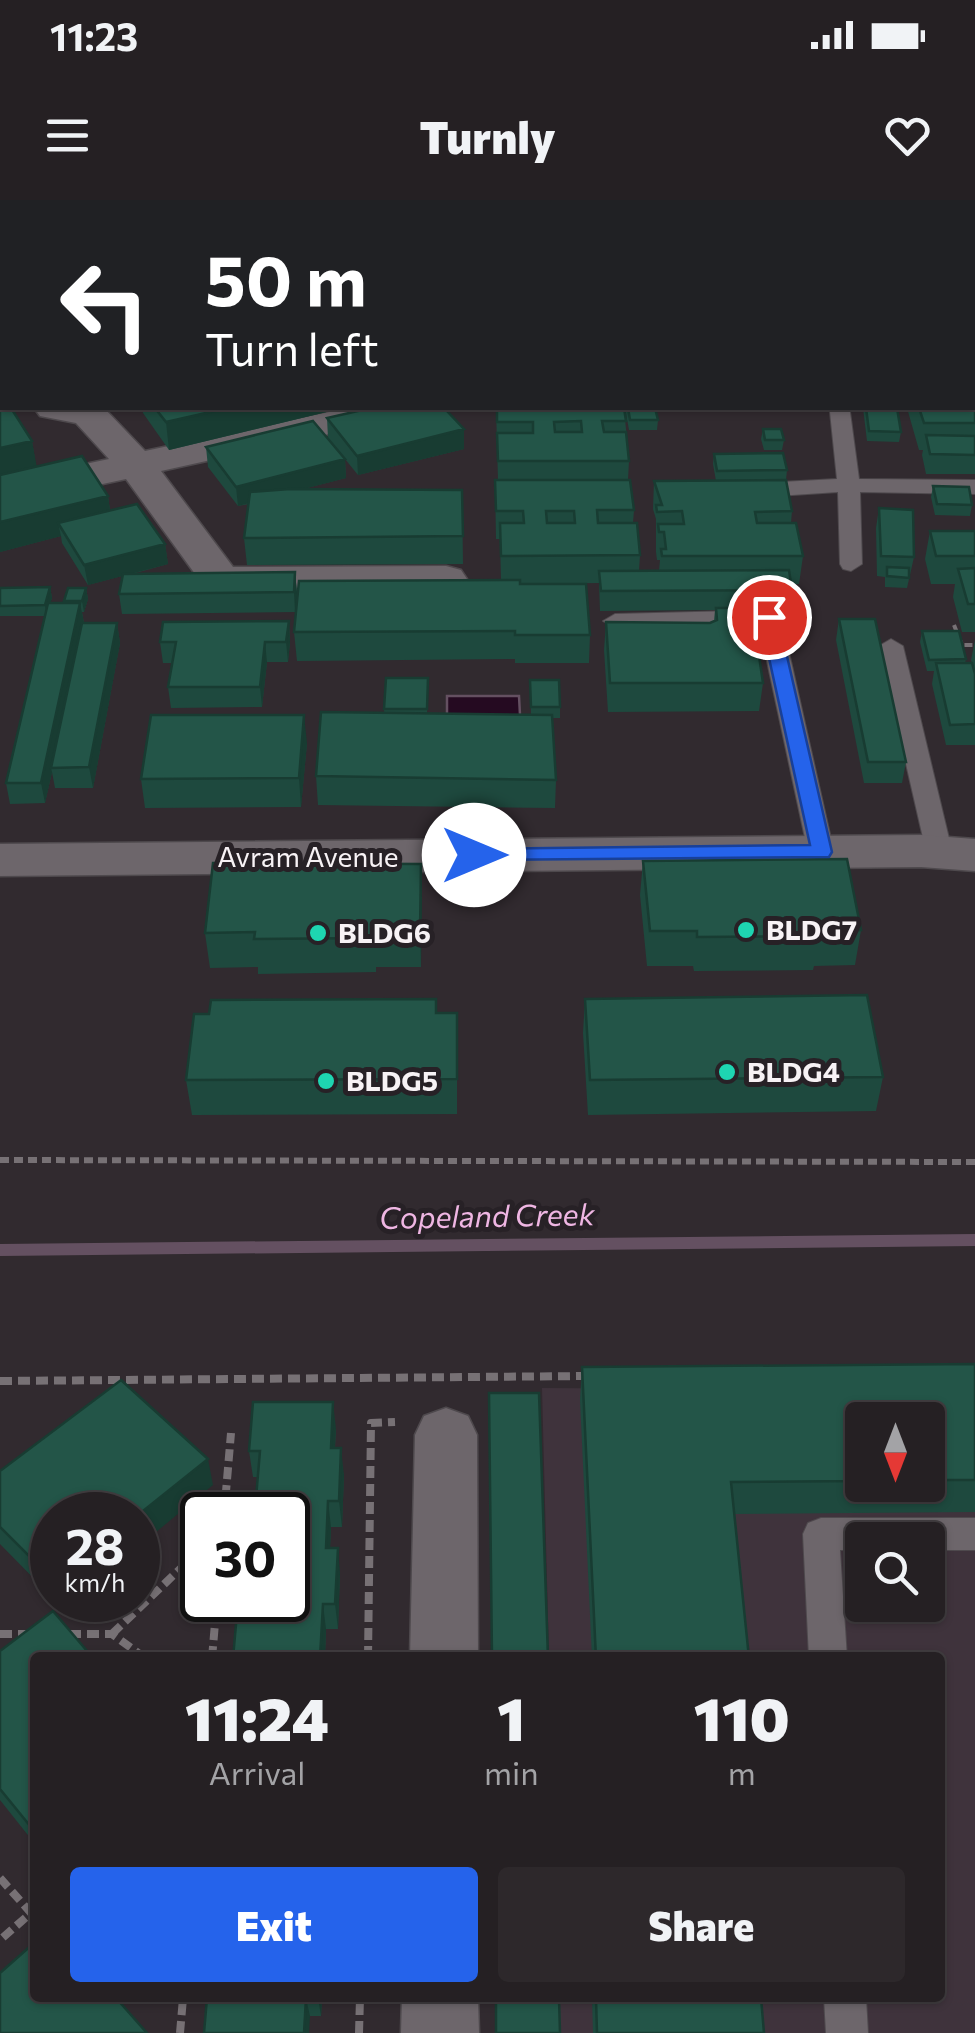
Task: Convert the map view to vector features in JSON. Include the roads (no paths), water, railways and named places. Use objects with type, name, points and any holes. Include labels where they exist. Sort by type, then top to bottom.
[{"type":"street","points":[[66,410],[88,413],[136,464],[220,580],[446,579]]},
{"type":"street","points":[[0,494],[389,410]]},
{"type":"street","name":"Avram Avenue","points":[[0,860],[957,853]]},
{"type":"street","points":[[444,1652],[446,1435]]},
{"type":"street","points":[[440,2002],[440,2033]]},
{"type":"lane","points":[[840,412],[849,485],[850,564]]},
{"type":"lane","points":[[730,493],[849,485],[975,487]]},
{"type":"lane","points":[[615,621],[769,617],[822,852]]},
{"type":"lane","points":[[891,646],[957,853]]},
{"type":"lane","points":[[828,1652],[821,1534],[975,1534]]},
{"type":"lane","points":[[845,2002],[847,2033]]},
{"type":"waterway","name":"Copeland Creek","points":[[0,1250],[975,1240]]},
{"type":"place","name":"BLDG7","points":[[746,930]]},
{"type":"place","name":"BLDG6","points":[[318,933]]},
{"type":"place","name":"BLDG4","points":[[727,1072]]},
{"type":"place","name":"BLDG5","points":[[326,1081]]}]
